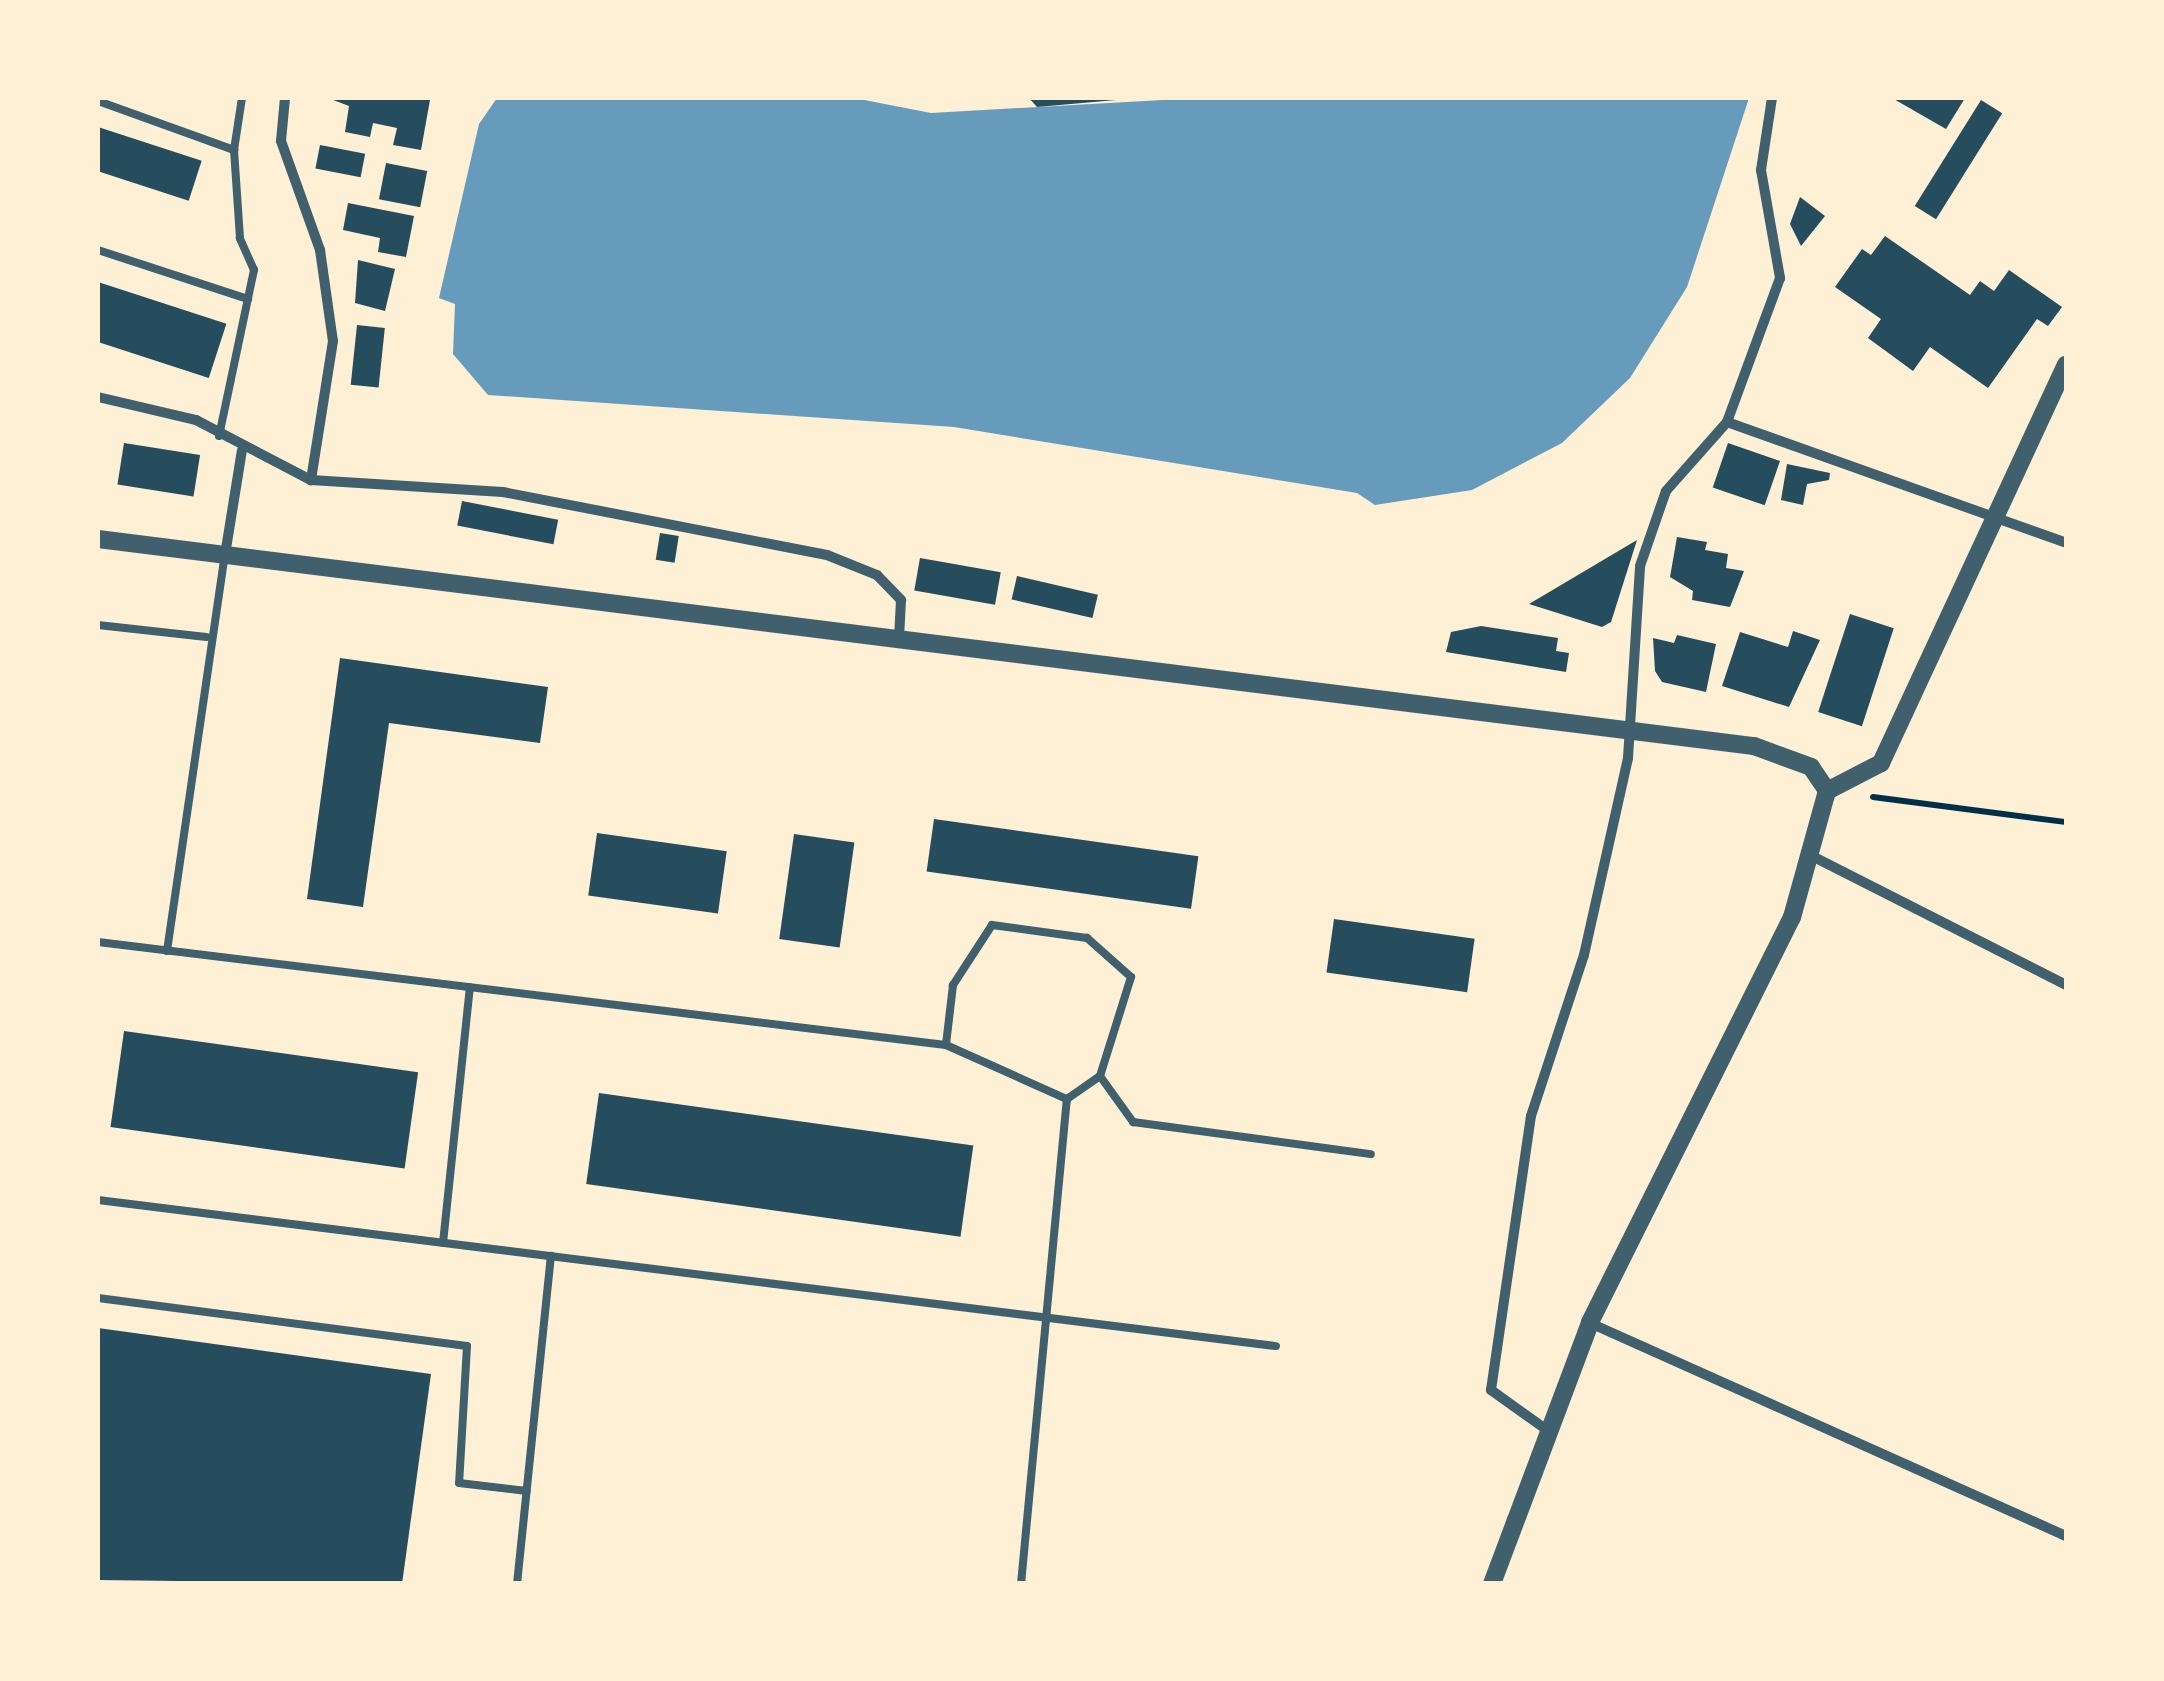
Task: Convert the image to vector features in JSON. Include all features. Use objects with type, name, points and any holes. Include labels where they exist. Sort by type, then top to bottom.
[{"type":"street","points":[[285,98],[281,141],[320,250],[332,342],[311,480]]},
{"type":"street","points":[[1546,1430],[1490,1390],[1532,1116],[1584,955],[1630,730],[1640,566],[1666,491],[1727,422],[1780,278],[1761,170],[1772,98]]},
{"type":"street","points":[[1827,791],[1881,763],[2066,365]]},
{"type":"street","points":[[98,397],[196,420],[242,450],[311,480],[503,492],[827,555],[877,575],[900,600],[899,639]]},
{"type":"street","points":[[1727,422],[2066,543]]},
{"type":"street","points":[[226,554],[242,450]]},
{"type":"street","points":[[98,539],[1754,746],[1811,767],[1827,791],[1792,917],[1590,1323],[1546,1430],[1492,1584]]},
{"type":"street","points":[[1812,856],[2066,985]]},
{"type":"street","points":[[1590,1323],[2066,1536]]},
{"type":"lane","points":[[220,436],[254,270],[240,238],[234,150],[242,98]]},
{"type":"lane","points":[[98,100],[234,150]]},
{"type":"lane","points":[[98,250],[248,299]]},
{"type":"lane","points":[[167,951],[206,637],[226,554]]},
{"type":"lane","points":[[98,625],[206,637]]},
{"type":"lane","points":[[946,1045],[953,985],[992,925],[1086,938],[1130,977],[1100,1076],[1067,1100],[1043,1317],[1021,1584]]},
{"type":"lane","points":[[98,942],[946,1045],[1067,1100]]},
{"type":"lane","points":[[444,1243],[470,987]]},
{"type":"lane","points":[[1100,1076],[1132,1122],[1371,1154]]},
{"type":"lane","points":[[98,1200],[1276,1346]]},
{"type":"lane","points":[[517,1584],[551,1256]]},
{"type":"lane","points":[[98,1298],[467,1346],[459,1483],[526,1492]]},
{"type":"path","points":[[1827,791],[2066,822]]},
{"type":"water","points":[[497,98],[854,98],[931,113],[1198,98],[1749,98],[1687,287],[1630,378],[1562,443],[1472,490],[1375,505],[1357,493],[954,427],[488,395],[453,354],[455,304],[439,298],[479,124]]},
{"type":"building","points":[[328,98],[430,100],[421,150],[393,145],[397,128],[373,123],[370,137],[345,132],[349,106]]},
{"type":"building","points":[[1029,98],[1116,98],[1116,100],[1037,107]]},
{"type":"building","points":[[1892,98],[1965,98],[1946,129]]},
{"type":"building","points":[[1981,100],[2002,113],[1936,219],[1915,206]]},
{"type":"building","points":[[98,127],[202,161],[189,201],[98,171]]},
{"type":"building","points":[[320,145],[365,154],[361,177],[315,169]]},
{"type":"building","points":[[386,163],[427,171],[420,207],[379,199]]},
{"type":"building","points":[[1800,197],[1825,216],[1801,246],[1790,224]]},
{"type":"building","points":[[348,203],[414,216],[406,257],[378,252],[380,238],[343,230]]},
{"type":"building","points":[[1885,236],[1970,295],[1980,281],[1994,291],[2009,270],[2062,307],[2048,326],[2037,319],[1988,388],[1930,347],[1913,371],[1868,338],[1881,319],[1835,287],[1862,249],[1871,255]]},
{"type":"building","points":[[358,260],[395,269],[385,311],[355,303]]},
{"type":"building","points":[[98,282],[226,324],[209,378],[98,342]]},
{"type":"building","points":[[357,325],[385,328],[379,388],[351,385]]},
{"type":"building","points":[[124,443],[200,455],[193,497],[117,484]]},
{"type":"building","points":[[1728,443],[1780,461],[1765,505],[1713,487]]},
{"type":"building","points":[[1787,464],[1830,473],[1829,480],[1807,484],[1803,505],[1781,500]]},
{"type":"building","points":[[462,501],[558,520],[553,544],[457,526]]},
{"type":"building","points":[[660,533],[679,536],[675,563],[656,560]]},
{"type":"building","points":[[1677,537],[1707,542],[1705,550],[1728,554],[1726,568],[1744,571],[1730,607],[1692,600],[1693,591],[1670,577]]},
{"type":"building","points":[[1637,540],[1611,622],[1602,627],[1529,604]]},
{"type":"building","points":[[920,558],[1001,572],[995,605],[914,590]]},
{"type":"building","points":[[1017,576],[1098,595],[1092,618],[1012,599]]},
{"type":"building","points":[[1850,614],[1894,628],[1862,726],[1818,712]]},
{"type":"building","points":[[1481,626],[1558,638],[1556,651],[1569,653],[1566,672],[1446,652],[1451,632]]},
{"type":"building","points":[[1793,631],[1820,640],[1789,707],[1722,686],[1740,632],[1788,647]]},
{"type":"building","points":[[1677,635],[1716,644],[1706,692],[1662,682],[1655,671],[1653,638],[1674,643]]},
{"type":"building","points":[[340,658],[548,687],[540,743],[389,723],[363,907],[307,899]]},
{"type":"building","points":[[934,819],[1198,856],[1191,909],[927,871]]},
{"type":"building","points":[[597,833],[727,851],[718,914],[588,895]]},
{"type":"building","points":[[794,834],[854,842],[840,947],[779,939]]},
{"type":"building","points":[[1334,919],[1475,939],[1467,992],[1326,972]]},
{"type":"building","points":[[124,1031],[418,1072],[405,1168],[111,1127]]},
{"type":"building","points":[[599,1093],[973,1146],[961,1237],[586,1184]]},
{"type":"building","points":[[98,1328],[431,1374],[402,1584],[98,1580]]}]
